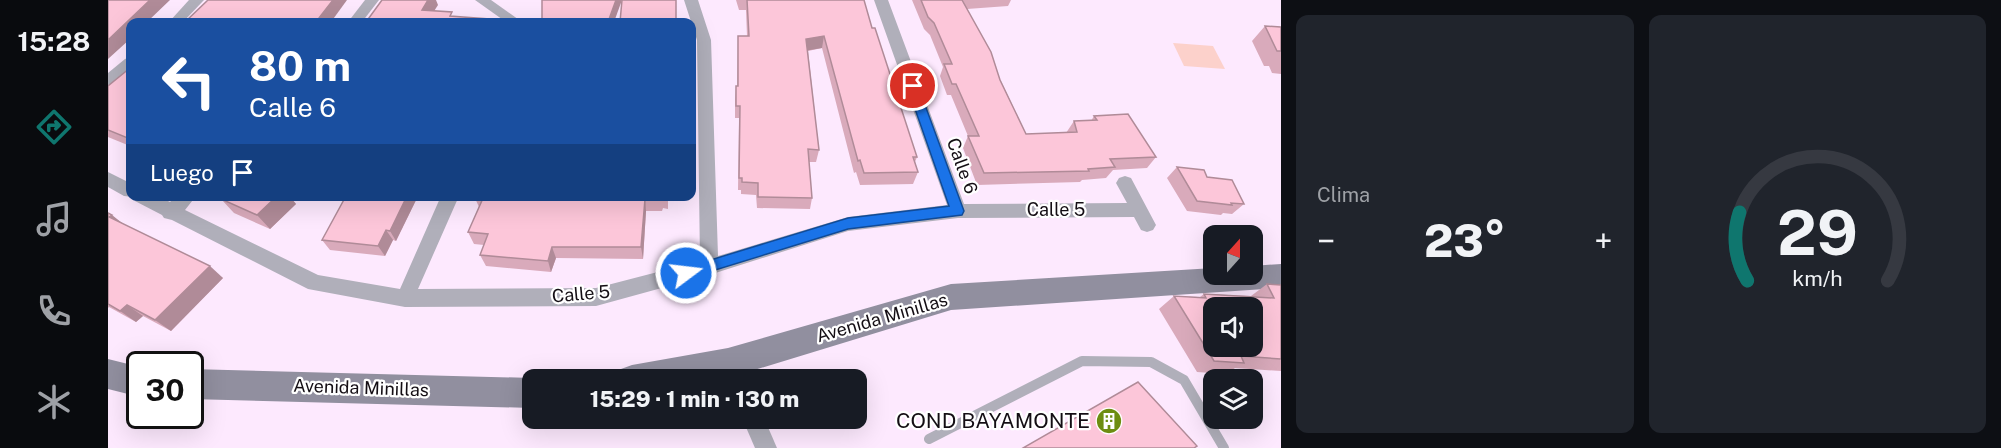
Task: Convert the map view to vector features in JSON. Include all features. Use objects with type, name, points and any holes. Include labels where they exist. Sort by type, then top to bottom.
[{"type":"main road","name":"Avenida Minillas","points":[[738,369],[951,297],[1281,276]]},
{"type":"main road","points":[[108,374],[126,378]]},
{"type":"main road","name":"Avenida Minillas","points":[[204,384],[522,393]]},
{"type":"street","points":[[180,18],[197,0]]},
{"type":"street","points":[[358,18],[372,0]]},
{"type":"street","points":[[482,0],[508,18]]},
{"type":"street","points":[[691,0],[704,40],[709,267]]},
{"type":"street","name":"Calle 6","points":[[881,0],[958,211]]},
{"type":"street","points":[[108,81],[126,65]]},
{"type":"street","points":[[108,179],[126,189]]},
{"type":"street","name":"Calle 5","points":[[150,201],[315,283],[405,298],[596,297],[709,267],[848,224],[958,211],[1143,217],[1125,183]]},
{"type":"street","points":[[170,213],[183,201]]},
{"type":"street","points":[[405,298],[448,201]]},
{"type":"street","points":[[758,429],[766,448]]},
{"type":"lane","points":[[929,439],[1082,361],[1151,362],[1184,380],[1224,448]]},
{"type":"shaded area","points":[[1173,43],[1213,46],[1225,69],[1184,66]]},
{"type":"building","points":[[108,0],[150,0],[131,18],[126,18],[126,23],[108,40]]},
{"type":"building","points":[[208,0],[333,0],[319,18],[189,18]]},
{"type":"building","points":[[382,0],[428,0],[422,10],[452,12],[450,16],[476,18],[369,18]]},
{"type":"building","points":[[542,0],[616,0],[609,18],[542,18]]},
{"type":"building","points":[[622,0],[676,0],[676,18],[620,18]]},
{"type":"building","points":[[747,0],[864,0],[917,157],[913,157],[918,172],[864,173],[860,160],[858,161],[824,36],[806,39],[819,150],[808,149],[812,198],[758,197],[758,183],[742,182],[742,178],[739,178],[740,106],[736,106],[736,86],[738,86],[738,36],[749,36]]},
{"type":"building","points":[[921,0],[962,0],[991,52],[1000,80],[1026,134],[1077,132],[1074,121],[1097,120],[1094,116],[1128,114],[1156,157],[1110,159],[1115,167],[1088,169],[1089,171],[984,173],[968,136],[979,136],[956,84],[952,84],[944,64],[952,64]]},
{"type":"building","points":[[1265,26],[1281,27],[1281,51],[1277,51]]},
{"type":"building","points":[[126,71],[126,137],[108,130],[108,86]]},
{"type":"building","points":[[1177,167],[1204,170],[1207,177],[1232,180],[1244,204],[1197,201]]},
{"type":"building","points":[[226,201],[272,201],[257,215]]},
{"type":"building","points":[[343,201],[405,201],[390,231],[386,230],[378,246],[322,240]]},
{"type":"building","points":[[482,201],[645,201],[641,247],[552,247],[548,261],[480,255],[488,234],[468,232]]},
{"type":"building","points":[[108,213],[112,215],[109,217],[210,266],[155,320],[127,305],[120,311],[108,304]]},
{"type":"building","points":[[1267,284],[1281,285],[1281,359],[1254,357],[1263,357],[1263,297],[1274,298]]},
{"type":"building","points":[[1204,294],[1256,297],[1206,297]]},
{"type":"building","points":[[1174,296],[1203,298],[1203,343]]},
{"type":"building","points":[[1212,357],[1241,357],[1244,363],[1214,361]]},
{"type":"building","name":"COND BAYAMONTE","points":[[1138,382],[1197,446],[1194,448],[1023,448]]},
{"type":"place","name":"COND BAYAMONTE","points":[[1109,421]]},
{"type":"route","points":[[686,273],[848,224],[958,211],[913,86]]}]
